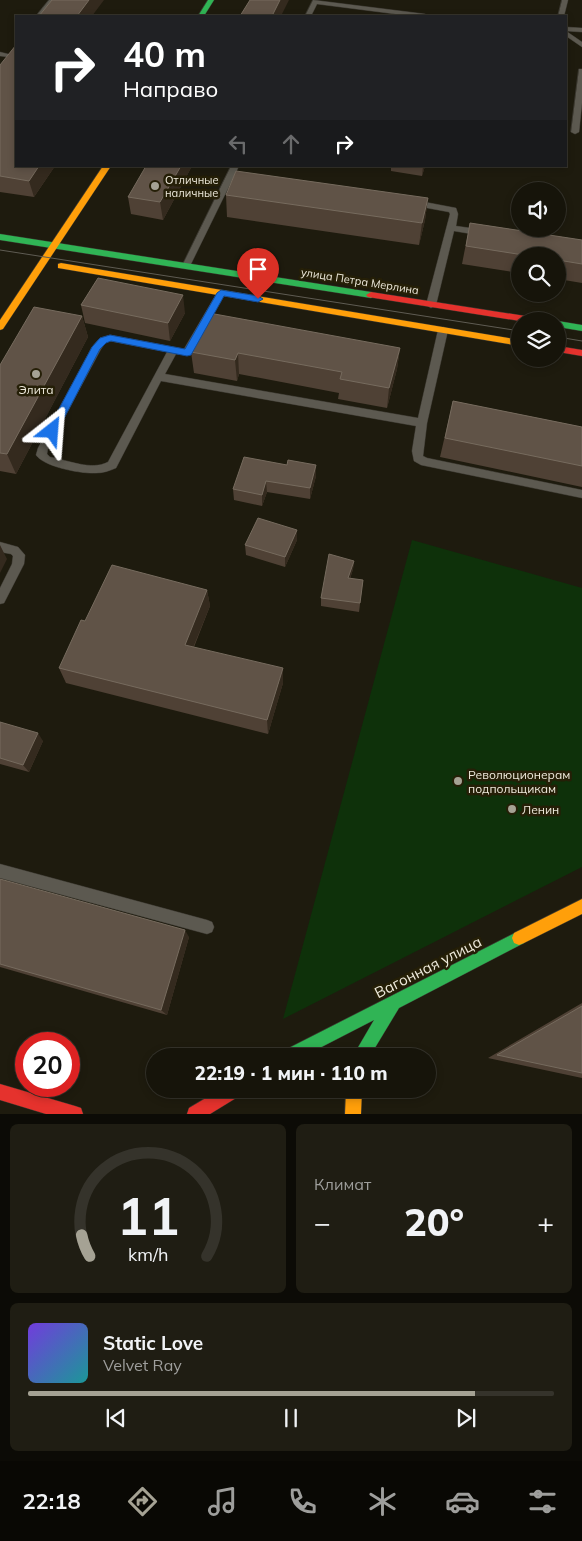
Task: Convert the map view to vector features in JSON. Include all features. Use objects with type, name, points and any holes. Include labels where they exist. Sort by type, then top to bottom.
[{"type":"main road","points":[[202,15],[211,0]]},
{"type":"main road","points":[[0,327],[46,242],[106,167]]},
{"type":"main road","name":"улица Петра Мерлина","points":[[0,237],[46,242],[511,317]]},
{"type":"main road","points":[[35,260],[511,341]]},
{"type":"main road","points":[[566,325],[582,328]]},
{"type":"main road","points":[[566,350],[582,353]]},
{"type":"main road","name":"Вагонная улица","points":[[303,1048],[582,906]]},
{"type":"main road","points":[[366,1048],[394,1001]]},
{"type":"main road","points":[[0,1092],[75,1114]]},
{"type":"main road","points":[[195,1114],[221,1098]]},
{"type":"main road","points":[[353,1114],[354,1098]]},
{"type":"lane","points":[[40,15],[52,0]]},
{"type":"lane","points":[[561,15],[565,0]]},
{"type":"lane","points":[[309,15],[316,1],[417,15]]},
{"type":"lane","points":[[567,29],[582,30]]},
{"type":"lane","points":[[567,34],[582,45]]},
{"type":"lane","points":[[574,132],[582,71]]},
{"type":"lane","points":[[186,266],[234,167]]},
{"type":"lane","points":[[230,176],[240,177]]},
{"type":"lane","points":[[408,202],[453,210],[454,214],[431,305]]},
{"type":"lane","points":[[452,228],[498,235]]},
{"type":"lane","points":[[173,350],[112,465],[106,470],[98,471],[47,460],[41,455],[97,347],[103,340],[110,338],[173,350],[187,353],[221,293]]},
{"type":"lane","points":[[443,330],[422,423],[417,451],[418,458],[425,462],[582,494]]},
{"type":"lane","points":[[159,377],[422,423]]},
{"type":"lane","points":[[0,547],[14,550],[19,555],[18,564],[0,600]]},
{"type":"lane","points":[[0,871],[207,928]]},
{"type":"green space","points":[[412,540],[582,588],[582,867],[283,1019]]},
{"type":"building","points":[[52,0],[89,0],[78,15],[40,15]]},
{"type":"building","points":[[250,0],[280,0],[272,15],[241,15]]},
{"type":"building","points":[[15,46],[15,167],[38,167],[29,181],[0,176],[0,65]]},
{"type":"building","points":[[145,167],[180,167],[160,202],[128,197]]},
{"type":"building","points":[[236,171],[428,198],[422,223],[226,195]]},
{"type":"building","points":[[470,223],[511,229],[511,237],[562,237],[582,240],[582,264],[566,261],[566,247],[511,247],[511,253],[466,246]]},
{"type":"building","points":[[98,278],[183,295],[168,323],[81,305]]},
{"type":"building","points":[[34,307],[82,316],[7,454],[0,453],[0,365]]},
{"type":"building","points":[[209,313],[400,348],[389,388],[340,379],[342,372],[238,353],[235,360],[191,352]]},
{"type":"building","points":[[453,401],[582,427],[582,466],[445,438]]},
{"type":"building","points":[[244,457],[287,465],[288,460],[316,465],[310,488],[266,481],[262,495],[233,489]]},
{"type":"building","points":[[258,518],[297,530],[285,557],[245,545]]},
{"type":"building","points":[[329,554],[354,561],[348,578],[363,580],[360,603],[321,598]]},
{"type":"building","points":[[112,565],[207,590],[185,645],[283,668],[267,720],[59,668],[81,620],[85,621]]},
{"type":"building","points":[[0,722],[38,733],[23,765],[0,758]]},
{"type":"building","points":[[0,879],[185,930],[161,1010],[0,964]]},
{"type":"building","points":[[582,1006],[582,1073],[497,1055]]},
{"type":"tram line","points":[[0,250],[511,330]]},
{"type":"tram line","points":[[566,338],[582,341]]},
{"type":"traffic: fast","points":[[202,15],[211,0]]},
{"type":"traffic: fast","points":[[0,237],[371,295]]},
{"type":"traffic: fast","points":[[566,325],[582,328]]},
{"type":"traffic: fast","points":[[304,1048],[519,938]]},
{"type":"traffic: fast","points":[[366,1048],[394,1001]]},
{"type":"traffic: slow","points":[[0,327],[106,167]]},
{"type":"traffic: slow","points":[[61,266],[511,341]]},
{"type":"traffic: slow","points":[[519,938],[582,906]]},
{"type":"traffic: slow","points":[[353,1114],[354,1098]]},
{"type":"traffic: jam","points":[[371,295],[511,317]]},
{"type":"traffic: jam","points":[[566,350],[582,353]]},
{"type":"traffic: jam","points":[[0,1092],[75,1114]]},
{"type":"traffic: jam","points":[[195,1114],[221,1098]]},
{"type":"place","name":"Отличные наличные","points":[[155,186]]},
{"type":"place","name":"Элита","points":[[36,374]]},
{"type":"place","name":"Революционерам подпольщикам","points":[[458,781]]},
{"type":"place","name":"Ленин","points":[[512,809]]},
{"type":"route","points":[[52,431],[97,347],[103,340],[110,338],[187,353],[221,293],[258,299]]}]
